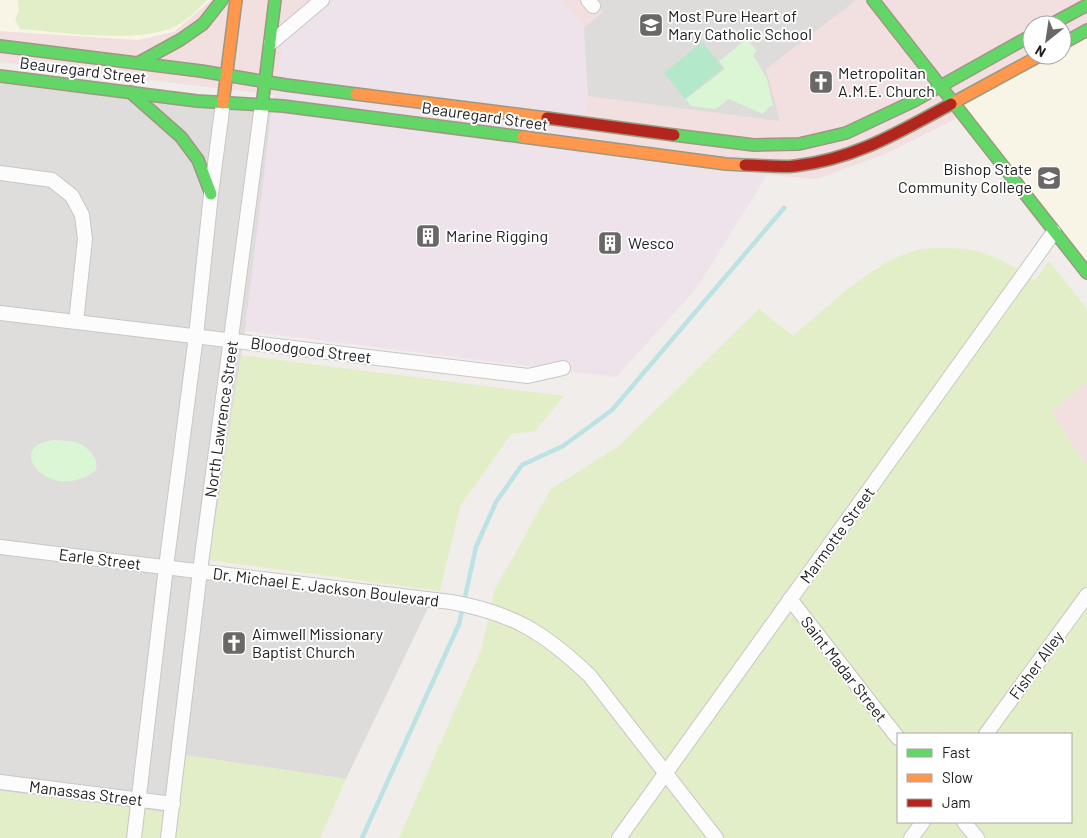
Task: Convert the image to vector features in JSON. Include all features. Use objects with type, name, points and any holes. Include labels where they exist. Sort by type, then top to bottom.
[{"type":"main road","points":[[138,63],[172,45],[203,24],[222,0]]},
{"type":"main road","points":[[224,102],[236,0]]},
{"type":"main road","name":"North Lawrence Street","points":[[262,105],[275,0]]},
{"type":"main road","points":[[873,0],[1087,273]]},
{"type":"main road","points":[[1068,15],[1087,5]]},
{"type":"main road","points":[[1072,38],[1087,30]]},
{"type":"main road","name":"Beauregard Street","points":[[0,46],[754,145],[799,144],[846,133],[940,87],[1022,40]]},
{"type":"main road","name":"Beauregard Street","points":[[0,76],[197,101],[283,106],[726,164],[794,166],[846,156],[886,139],[1023,65]]},
{"type":"main road","points":[[130,92],[181,137],[198,160],[211,194]]},
{"type":"street","points":[[271,43],[322,0]]},
{"type":"street","points":[[134,838],[196,336],[211,194],[224,102]]},
{"type":"street","name":"North Lawrence Street","points":[[168,838],[200,571],[262,105]]},
{"type":"street","points":[[0,173],[52,180],[72,196],[82,215],[85,239],[76,322]]},
{"type":"street","name":"Marmotte Street","points":[[619,838],[1054,232]]},
{"type":"street","name":"Bloodgood Street","points":[[0,313],[528,376],[563,368]]},
{"type":"street","name":"Earle Street","points":[[0,547],[200,571]]},
{"type":"street","name":"Dr. Michael E. Jackson Boulevard","points":[[200,571],[452,602],[479,607],[512,618],[546,638],[568,655],[590,676],[666,773]]},
{"type":"street","name":"Fisher Alley","points":[[987,733],[1087,595]]},
{"type":"street","name":"Saint Madar Street","points":[[790,600],[897,737]]},
{"type":"street","points":[[666,773],[716,838]]},
{"type":"street","name":"Manassas Street","points":[[0,782],[173,804]]},
{"type":"street","points":[[911,838],[922,823]]},
{"type":"street","points":[[965,823],[977,838]]},
{"type":"shaded area","points":[[0,0],[211,0],[174,32],[138,40],[0,31]]},
{"type":"shaded area","points":[[211,0],[336,0],[283,43],[275,95],[0,62],[0,31],[138,40]]},
{"type":"shaded area","points":[[336,0],[561,0],[584,28],[588,96],[572,152],[767,175],[696,289],[616,377],[245,331],[271,116],[283,43]]},
{"type":"shaded area","points":[[561,0],[1087,0],[1087,47],[1072,55],[1072,15],[1022,15],[1022,65],[1054,65],[975,109],[883,155],[817,179],[767,175],[572,152],[588,96],[584,28]]},
{"type":"shaded area","points":[[593,0],[855,1],[766,69],[780,121],[588,96],[584,28],[603,12]]},
{"type":"shaded area","name":"Bishop State Community College","points":[[1087,34],[1087,273],[953,103],[1027,65],[1072,65],[1072,47]]},
{"type":"shaded area","points":[[0,76],[272,112],[245,331],[207,577],[176,814],[0,791]]},
{"type":"shaded area","points":[[1087,381],[1087,466],[1051,412]]},
{"type":"shaded area","points":[[207,577],[430,604],[346,779],[184,755]]},
{"type":"green space","points":[[18,0],[207,0],[186,20],[162,31],[123,36],[101,36],[20,29],[15,19],[19,11]]},
{"type":"green space","points":[[747,39],[757,51],[753,55],[767,79],[773,106],[770,106],[763,114],[729,99],[716,109],[691,106],[686,99],[725,69],[719,61]]},
{"type":"green space","points":[[702,42],[723,68],[685,99],[664,73]]},
{"type":"green space","points":[[923,249],[960,249],[983,253],[1004,261],[1035,281],[1049,261],[1087,309],[1087,381],[1051,412],[1087,466],[1087,838],[399,838],[482,648],[494,591],[551,489],[619,446],[759,309],[793,336],[854,284],[871,272],[889,261]]},
{"type":"green space","points":[[241,355],[564,396],[535,431],[511,434],[460,506],[440,591],[209,560]]},
{"type":"green space","points":[[55,440],[74,442],[87,449],[95,458],[96,470],[79,479],[63,481],[49,478],[38,470],[32,461],[32,452],[39,444]]},
{"type":"green space","points":[[184,755],[346,779],[320,838],[0,838],[0,791],[176,814]]},
{"type":"waterway","points":[[362,838],[459,624],[476,547],[496,502],[522,465],[563,446],[612,410],[784,208]]},
{"type":"traffic: fast","points":[[138,63],[180,40],[203,24],[222,0]]},
{"type":"traffic: fast","points":[[263,98],[275,0]]},
{"type":"traffic: fast","points":[[873,0],[1087,273]]},
{"type":"traffic: fast","points":[[1068,15],[1087,5]]},
{"type":"traffic: fast","points":[[1072,38],[1087,30]]},
{"type":"traffic: fast","points":[[674,135],[754,145],[799,144],[846,133],[914,101],[1022,41]]},
{"type":"traffic: fast","points":[[0,46],[201,71],[356,94]]},
{"type":"traffic: fast","points":[[0,76],[197,101],[283,106],[523,137]]},
{"type":"traffic: fast","points":[[130,92],[181,137],[198,160],[211,194]]},
{"type":"traffic: slow","points":[[223,103],[236,0]]},
{"type":"traffic: slow","points":[[951,104],[1023,65]]},
{"type":"traffic: slow","points":[[356,94],[547,118]]},
{"type":"traffic: slow","points":[[523,137],[745,165]]},
{"type":"traffic: jam","points":[[745,165],[789,167],[837,157],[876,143],[951,104]]},
{"type":"traffic: jam","points":[[547,118],[674,135]]},
{"type":"place","name":"Most Pure Heart of Mary Catholic School","points":[[651,25]]},
{"type":"place","name":"Metropolitan A.M.E. Church","points":[[821,82]]},
{"type":"place","name":"Bishop State Community College","points":[[1049,178]]},
{"type":"place","name":"Marine Rigging","points":[[428,236]]},
{"type":"place","name":"Wesco","points":[[610,243]]},
{"type":"place","name":"Aimwell Missionary Baptist Church","points":[[234,643]]}]
